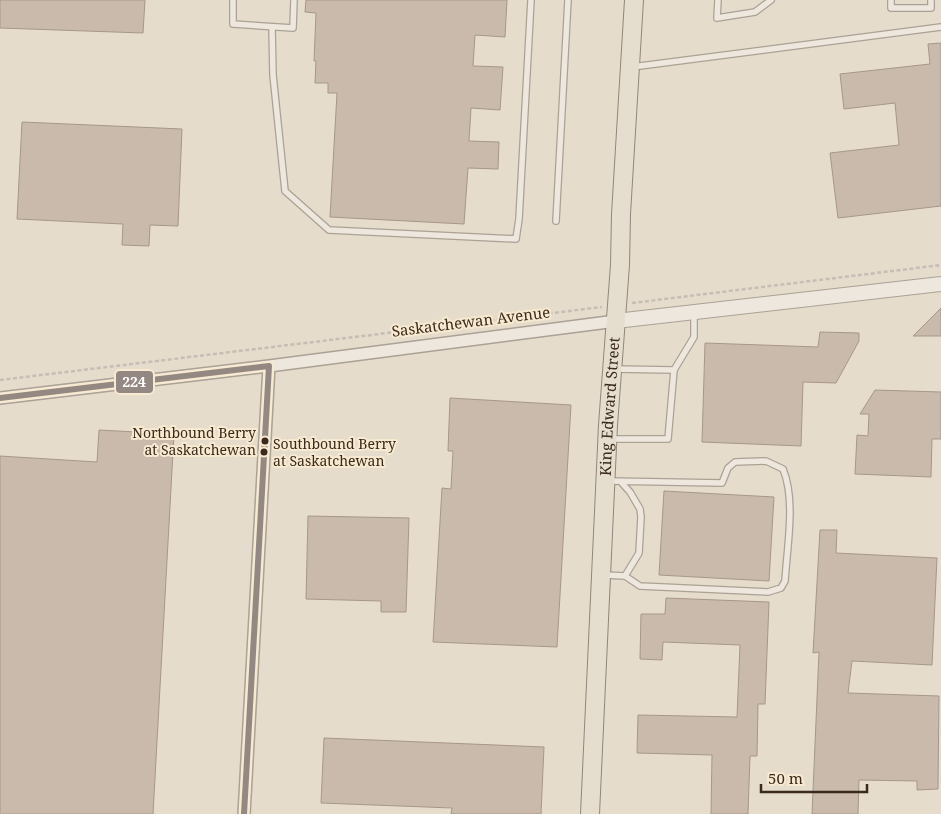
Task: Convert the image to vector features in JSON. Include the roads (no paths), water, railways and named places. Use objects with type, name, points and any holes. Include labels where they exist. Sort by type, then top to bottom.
[{"type":"main road","name":"King Edward Street","points":[[590,814],[602,574],[614,482],[608,439],[634,0]]},
{"type":"street","name":"Saskatchewan Avenue","points":[[0,398],[269,366],[616,313],[694,312],[941,284]]},
{"type":"street","points":[[244,814],[269,366]]},
{"type":"lane","points":[[233,0],[232,24],[293,28],[294,0]]},
{"type":"lane","points":[[272,27],[273,75],[285,191],[329,230],[516,239],[519,219],[531,0]]},
{"type":"lane","points":[[556,221],[568,0]]},
{"type":"lane","points":[[718,0],[717,18],[755,12],[772,0]]},
{"type":"lane","points":[[891,0],[891,8],[931,8],[931,0]]},
{"type":"lane","points":[[630,68],[941,27]]},
{"type":"lane","points":[[608,439],[668,439],[674,370],[694,337],[694,312]]},
{"type":"lane","points":[[612,369],[674,370]]},
{"type":"lane","points":[[602,574],[625,576],[640,586],[768,592],[781,588],[785,581],[790,512],[787,478],[783,468],[766,461],[735,462],[728,468],[722,483],[614,482]]},
{"type":"lane","points":[[614,482],[630,492],[640,509],[641,517],[638,553],[625,576]]},
{"type":"place","name":"Northbound Berry at Saskatchewan","points":[[265,441]]},
{"type":"place","name":"Southbound Berry at Saskatchewan","points":[[264,452]]}]
